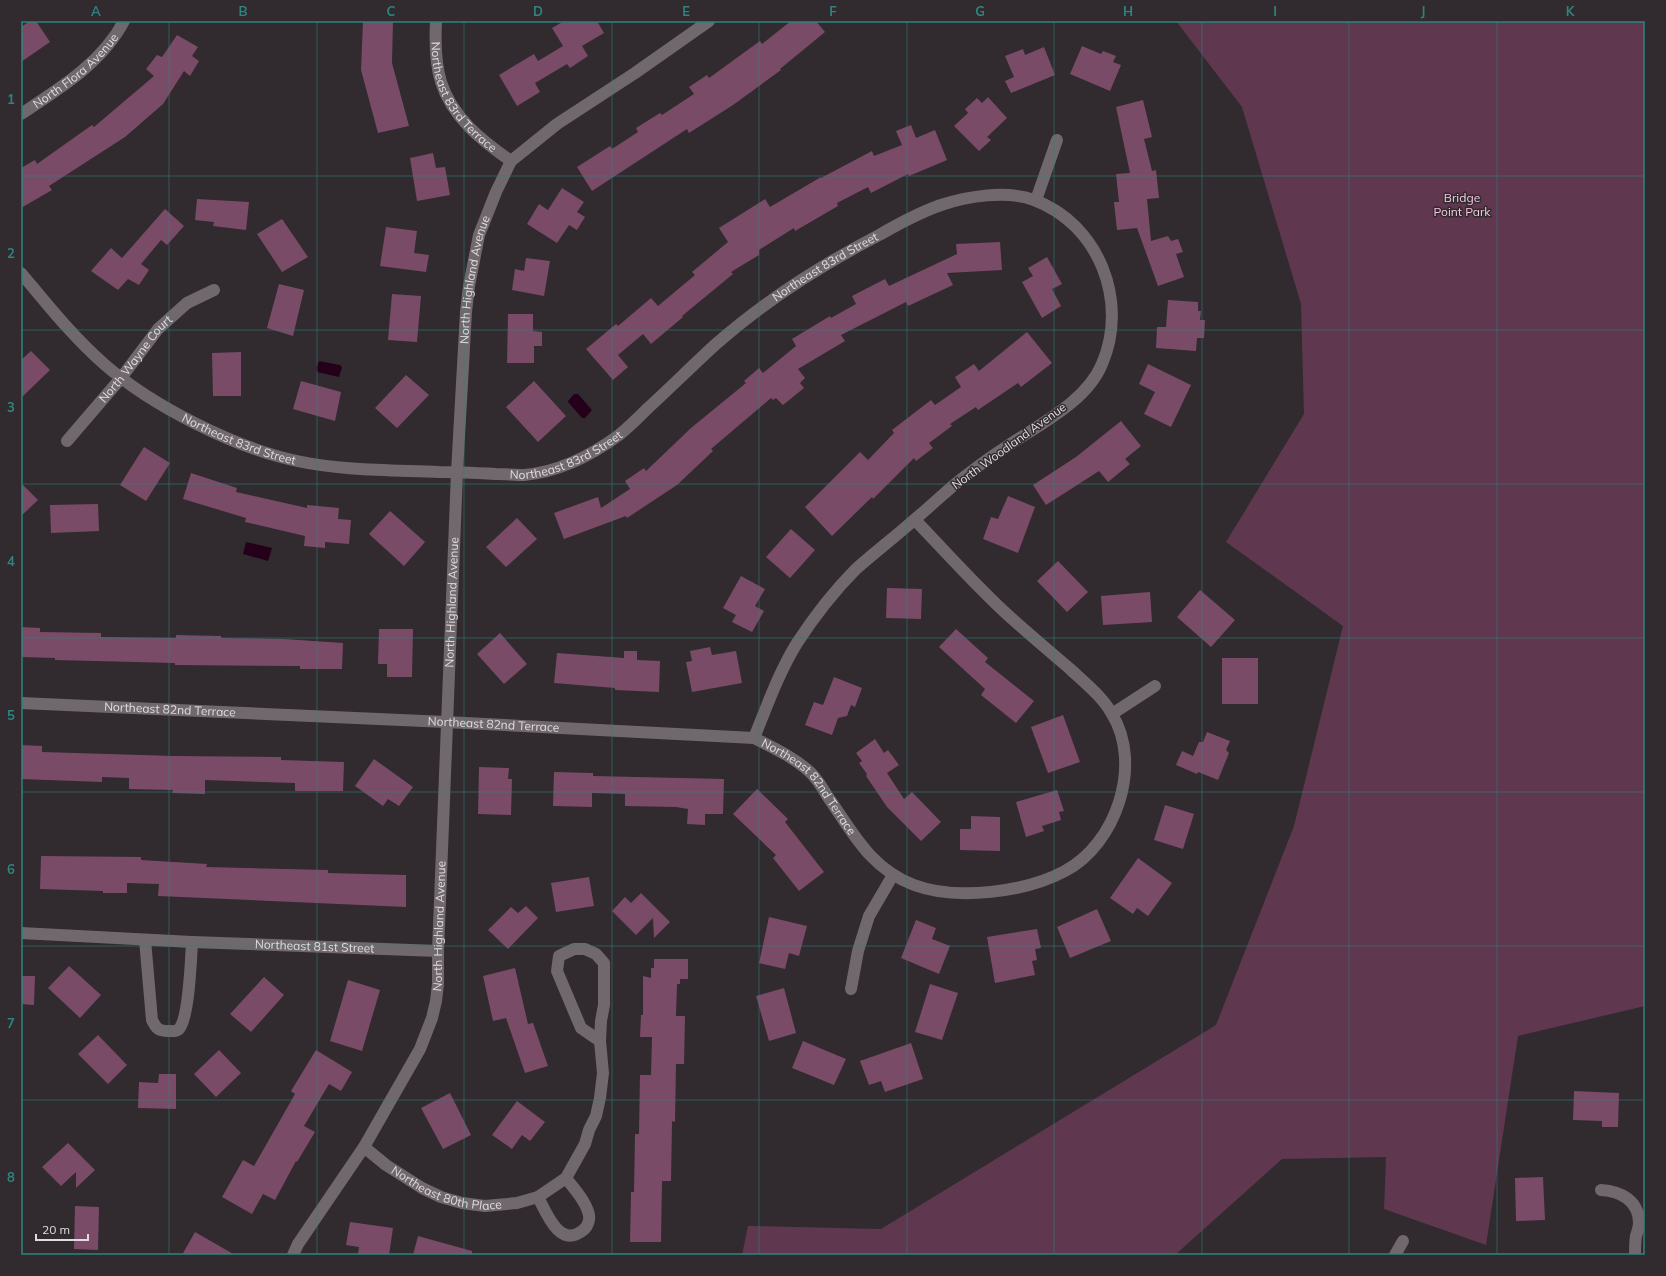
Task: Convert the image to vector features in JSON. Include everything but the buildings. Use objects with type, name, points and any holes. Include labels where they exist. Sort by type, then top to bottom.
[{"type":"street","name":"North Flora Avenue","points":[[21,114],[76,77],[118,33],[124,21]]},
{"type":"street","name":"Northeast 83rd Terrace","points":[[436,21],[435,51],[441,82],[455,110],[472,131],[511,161]]},
{"type":"street","name":"North Highland Avenue","points":[[294,1255],[298,1244],[364,1147],[420,1049],[432,1018],[438,984],[446,722],[457,472],[469,286],[479,235],[496,192],[511,161],[557,124],[709,21]]},
{"type":"street","points":[[1036,200],[1057,140]]},
{"type":"street","name":"Northeast 83rd Street","points":[[21,273],[67,326],[101,361],[121,378],[144,395],[227,438],[260,451],[295,461],[330,467],[524,475],[562,467],[619,435],[718,342],[767,303],[843,254],[893,227],[938,206],[971,197],[999,195],[1025,197],[1036,200]]},
{"type":"street","name":"North Woodland Avenue","points":[[754,738],[781,673],[796,645],[815,617],[836,591],[856,570],[960,480],[1002,449],[1047,420],[1085,391],[1100,371],[1110,345],[1113,314],[1111,291],[1105,271],[1093,247],[1062,214],[1036,200]]},
{"type":"street","name":"North Wayne Court","points":[[67,441],[121,378],[158,329],[188,304],[214,290]]},
{"type":"street","name":"Northeast 82nd Terrace","points":[[21,703],[446,722],[754,738],[784,753],[812,773],[868,854],[893,875],[915,885],[945,893],[967,894],[1011,888],[1050,879],[1074,866],[1092,850],[1108,830],[1118,805],[1125,778],[1121,734],[1112,714],[1088,686],[1007,614],[915,520]]},
{"type":"street","points":[[1112,714],[1155,686]]},
{"type":"street","points":[[851,989],[858,951],[869,916],[893,875]]},
{"type":"street","name":"Northeast 81st Street","points":[[21,933],[145,940],[438,951]]},
{"type":"street","points":[[145,940],[152,1020],[156,1028],[161,1031],[175,1032],[180,1028],[185,1015],[192,942]]},
{"type":"street","name":"Northeast 80th Place","points":[[364,1147],[386,1165],[422,1188],[441,1197],[462,1203],[485,1206],[517,1203],[538,1197],[566,1178],[585,1144],[589,1130],[596,1116],[600,1098],[603,1073],[600,1041],[601,1021],[604,1005],[604,963],[596,954],[585,950],[574,949],[559,956],[557,972],[581,1028],[600,1041]]},
{"type":"street","points":[[538,1197],[553,1226],[560,1232],[568,1235],[577,1234],[583,1230],[588,1225],[589,1216],[583,1202],[566,1178]]},
{"type":"street","points":[[1601,1190],[1613,1191],[1624,1195],[1633,1202],[1638,1213],[1639,1225],[1636,1236],[1635,1255]]},
{"type":"street","points":[[1395,1255],[1404,1240]]},
{"type":"green space","name":"Bridge Point Park","points":[[1176,21],[1645,21],[1645,1006],[1518,1036],[1486,1245],[1384,1209],[1386,1157],[1282,1159],[1175,1255],[742,1255],[748,1226],[881,1229],[1216,1025],[1294,826],[1343,626],[1226,542],[1304,414],[1301,304],[1242,107]]},
{"type":"shaded area","points":[[319,361],[340,365],[342,367],[339,377],[317,372],[316,368]]},
{"type":"shaded area","points":[[574,394],[578,394],[592,410],[585,418],[582,418],[568,402]]},
{"type":"shaded area","points":[[246,542],[272,548],[268,561],[243,554]]}]
